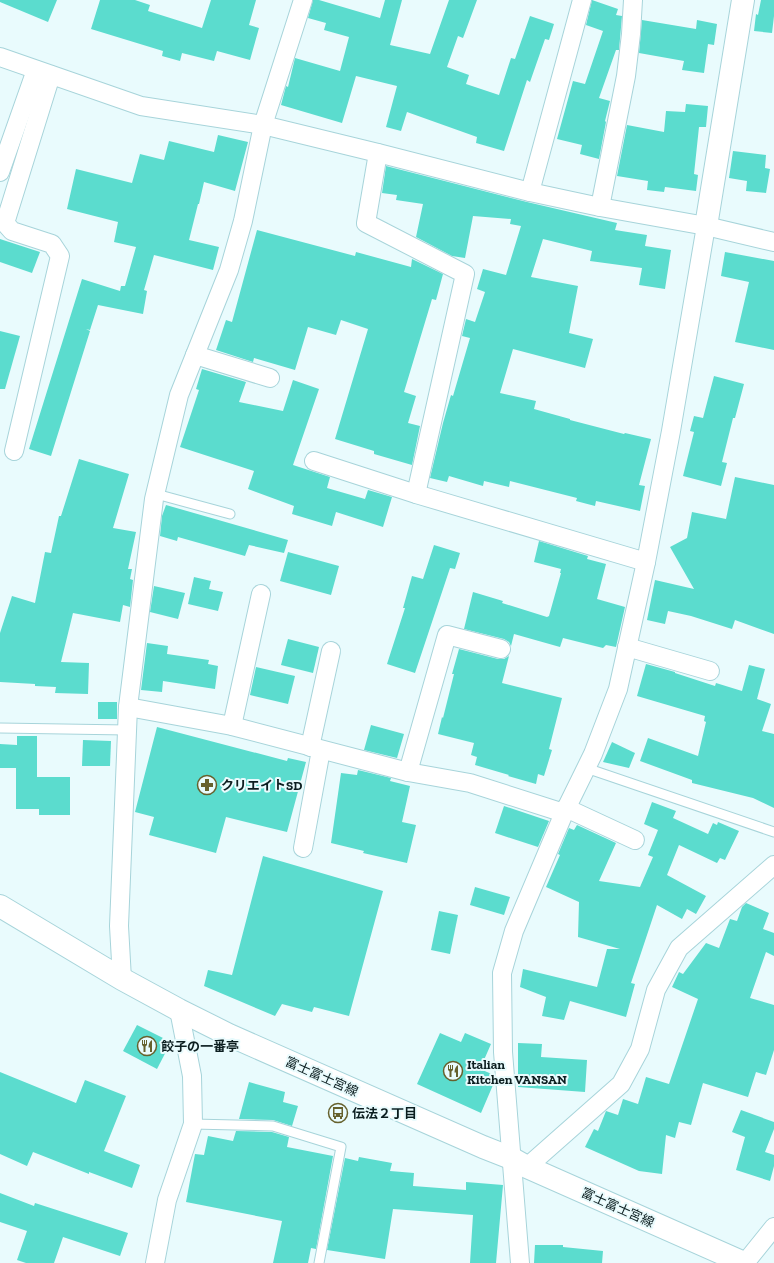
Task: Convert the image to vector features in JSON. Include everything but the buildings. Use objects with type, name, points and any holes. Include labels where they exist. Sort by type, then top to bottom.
[{"type":"main road","points":[[706,226],[743,0]]},
{"type":"main road","name":"富士富士宮線","points":[[0,906],[122,979],[229,1035],[519,1162],[744,1263]]},
{"type":"street","points":[[122,979],[119,926],[128,707],[156,494],[179,395],[231,263],[243,221],[263,125],[303,0]]},
{"type":"street","points":[[530,192],[582,0]]},
{"type":"street","points":[[600,207],[626,76],[633,0]]},
{"type":"street","points":[[0,57],[141,106],[263,125],[378,152],[530,192],[600,207],[706,226],[774,242]]},
{"type":"street","points":[[0,172],[43,73]]},
{"type":"street","points":[[14,451],[60,256],[52,244],[12,231],[5,223],[43,73]]},
{"type":"street","points":[[378,152],[366,223],[465,274],[416,494]]},
{"type":"street","points":[[520,1263],[519,1162],[503,1052],[502,973],[514,931],[565,811],[593,754],[618,689],[646,562],[671,431],[706,226]]},
{"type":"street","points":[[195,355],[270,378]]},
{"type":"street","points":[[314,461],[416,494],[646,562]]},
{"type":"street","points":[[232,726],[261,594]]},
{"type":"street","points":[[408,772],[447,635],[501,649]]},
{"type":"street","points":[[627,647],[710,671]]},
{"type":"street","points":[[303,848],[316,748],[331,651]]},
{"type":"street","points":[[128,707],[232,726],[408,772],[470,782],[565,811],[635,840]]},
{"type":"street","points":[[519,1162],[621,1084],[640,1048],[656,990],[679,948],[770,873]]},
{"type":"street","points":[[155,1263],[167,1200],[193,1124],[192,1076],[179,1010]]},
{"type":"street","points":[[744,1263],[774,1228]]},
{"type":"lane","points":[[156,494],[230,514]]},
{"type":"lane","points":[[0,728],[127,730]]},
{"type":"lane","points":[[586,768],[774,832]]},
{"type":"lane","points":[[193,1124],[273,1126],[341,1147],[319,1263]]},
{"type":"place","name":"クリエイトSD","points":[[207,785]]},
{"type":"place","name":"餃子の一番亭","points":[[147,1046]]},
{"type":"place","name":"Italian Kitchen VANSAN","points":[[453,1071]]},
{"type":"place","name":"伝法２丁目","points":[[338,1113]]}]
